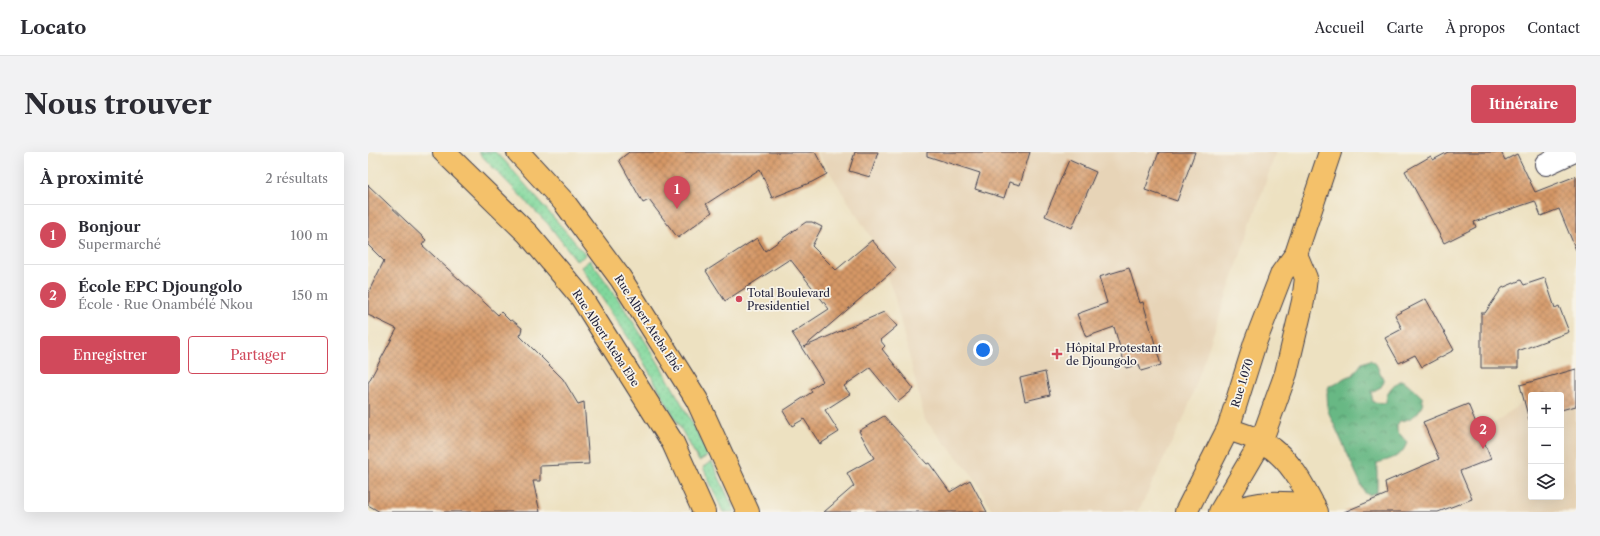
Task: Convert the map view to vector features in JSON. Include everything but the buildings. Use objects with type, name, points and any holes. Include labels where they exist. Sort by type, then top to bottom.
[{"type":"main road","name":"Rue Albert Ateba Ebe","points":[[444,152],[528,234],[581,297],[673,443],[704,512]]},
{"type":"main road","name":"Rue Albert Ateba Ebé","points":[[518,152],[564,202],[621,279],[697,400],[748,512]]},
{"type":"main road","name":"Rue 1.070","points":[[1186,512],[1228,429],[1263,322],[1282,273],[1296,254],[1330,152]]},
{"type":"main road","points":[[1220,512],[1261,442],[1286,373],[1303,301],[1306,278],[1296,254]]},
{"type":"main road","points":[[1228,429],[1261,442],[1293,469],[1316,508]]},
{"type":"main road","points":[[1229,512],[1249,504],[1276,501],[1316,508]]},
{"type":"street","points":[[1546,164],[1572,152]]},
{"type":"shaded area","name":"Hôpital Protestant de Djoungolo","points":[[817,152],[1276,152],[1186,413],[1141,506],[1136,512],[993,512],[974,477],[925,420],[894,295],[873,241]]},
{"type":"shaded area","points":[[1576,369],[1576,512],[1373,512],[1369,501],[1420,480],[1441,464],[1423,422],[1468,404],[1481,433],[1524,401],[1520,385]]},
{"type":"green space","points":[[478,152],[495,152],[503,159],[586,255],[577,261],[548,224]]},
{"type":"green space","points":[[590,260],[639,331],[682,404],[709,455],[699,461],[638,352],[581,267]]},
{"type":"green space","points":[[1370,360],[1376,364],[1384,381],[1381,387],[1371,392],[1373,402],[1386,403],[1387,395],[1390,389],[1401,380],[1407,383],[1423,398],[1423,403],[1419,411],[1413,417],[1400,421],[1397,424],[1397,431],[1407,442],[1403,451],[1396,457],[1377,463],[1377,492],[1369,495],[1365,493],[1328,411],[1327,393],[1329,386],[1353,375],[1362,363]]},
{"type":"green space","points":[[712,462],[735,512],[723,512],[703,467]]},
{"type":"place","name":"Bonjour","points":[[677,209]]},
{"type":"place","name":"Total Boulevard Presidentiel","points":[[739,299]]},
{"type":"place","name":"Hôpital Protestant de Djoungolo","points":[[1057,354]]},
{"type":"place","name":"École EPC Djoungolo","points":[[1483,449]]}]
